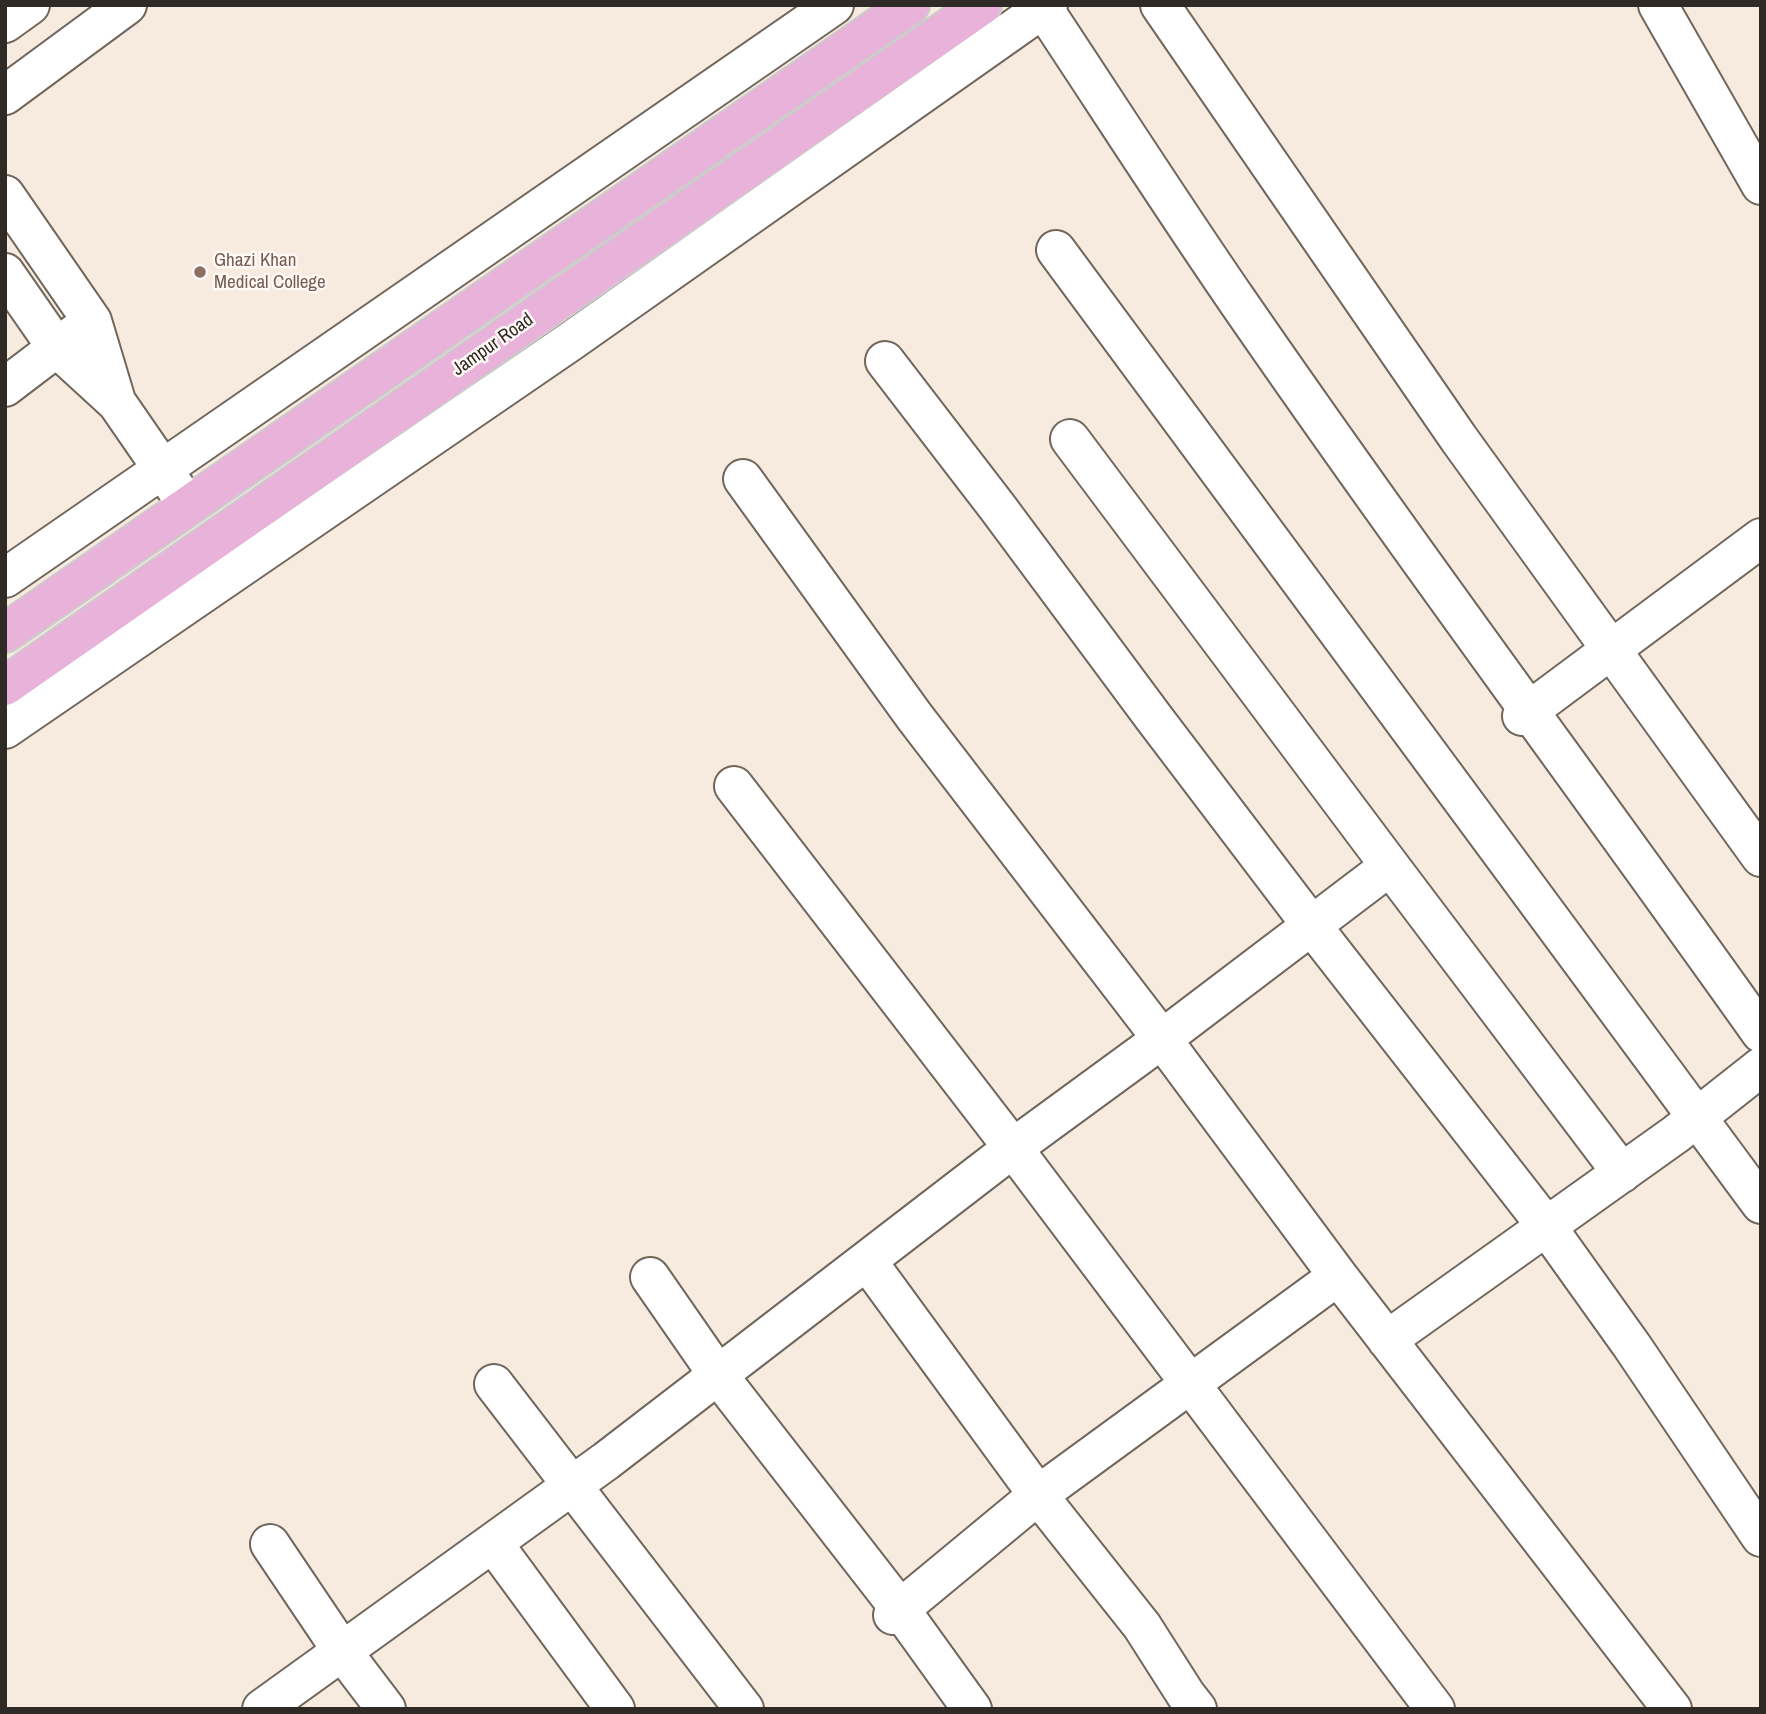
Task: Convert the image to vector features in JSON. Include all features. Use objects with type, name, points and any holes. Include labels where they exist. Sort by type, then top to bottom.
[{"type":"main road","points":[[5,633],[910,5]]},
{"type":"main road","name":"Jampur Road","points":[[5,686],[982,5]]},
{"type":"street","points":[[5,23],[30,5]]},
{"type":"street","points":[[5,95],[127,5]]},
{"type":"street","points":[[5,578],[834,5]]},
{"type":"street","points":[[1160,5],[1459,439],[1761,857]]},
{"type":"street","points":[[1658,5],[1761,186]]},
{"type":"street","points":[[5,729],[571,341],[1044,6],[1235,298],[1525,713],[1636,856],[1761,1033]]},
{"type":"street","points":[[5,195],[92,321],[117,403]]},
{"type":"street","points":[[1056,250],[1761,1204]]},
{"type":"street","points":[[5,273],[57,348],[117,403],[161,469],[189,505]]},
{"type":"street","points":[[5,387],[92,321]]},
{"type":"street","points":[[885,361],[1312,926],[1547,1227],[1632,1346],[1761,1537]]},
{"type":"street","points":[[1070,439],[1622,1173]]},
{"type":"street","points":[[743,479],[914,716],[1162,1039],[1338,1276],[1672,1709]]},
{"type":"street","points":[[1525,713],[1761,538]]},
{"type":"street","points":[[734,786],[1013,1148],[1435,1709]]},
{"type":"street","points":[[262,1709],[572,1485],[1013,1148],[1390,866]]},
{"type":"street","points":[[1387,1340],[1622,1173],[1761,1067]]},
{"type":"street","points":[[867,1261],[1038,1495],[1142,1626],[1197,1709]]},
{"type":"street","points":[[897,1612],[1038,1495],[1338,1276]]},
{"type":"street","points":[[650,1277],[718,1375],[972,1709]]},
{"type":"street","points":[[494,1384],[744,1709]]},
{"type":"street","points":[[493,1543],[615,1709]]},
{"type":"street","points":[[270,1544],[342,1651],[386,1709]]},
{"type":"place","name":"Ghazi Khan Medical College","points":[[200,272]]}]
